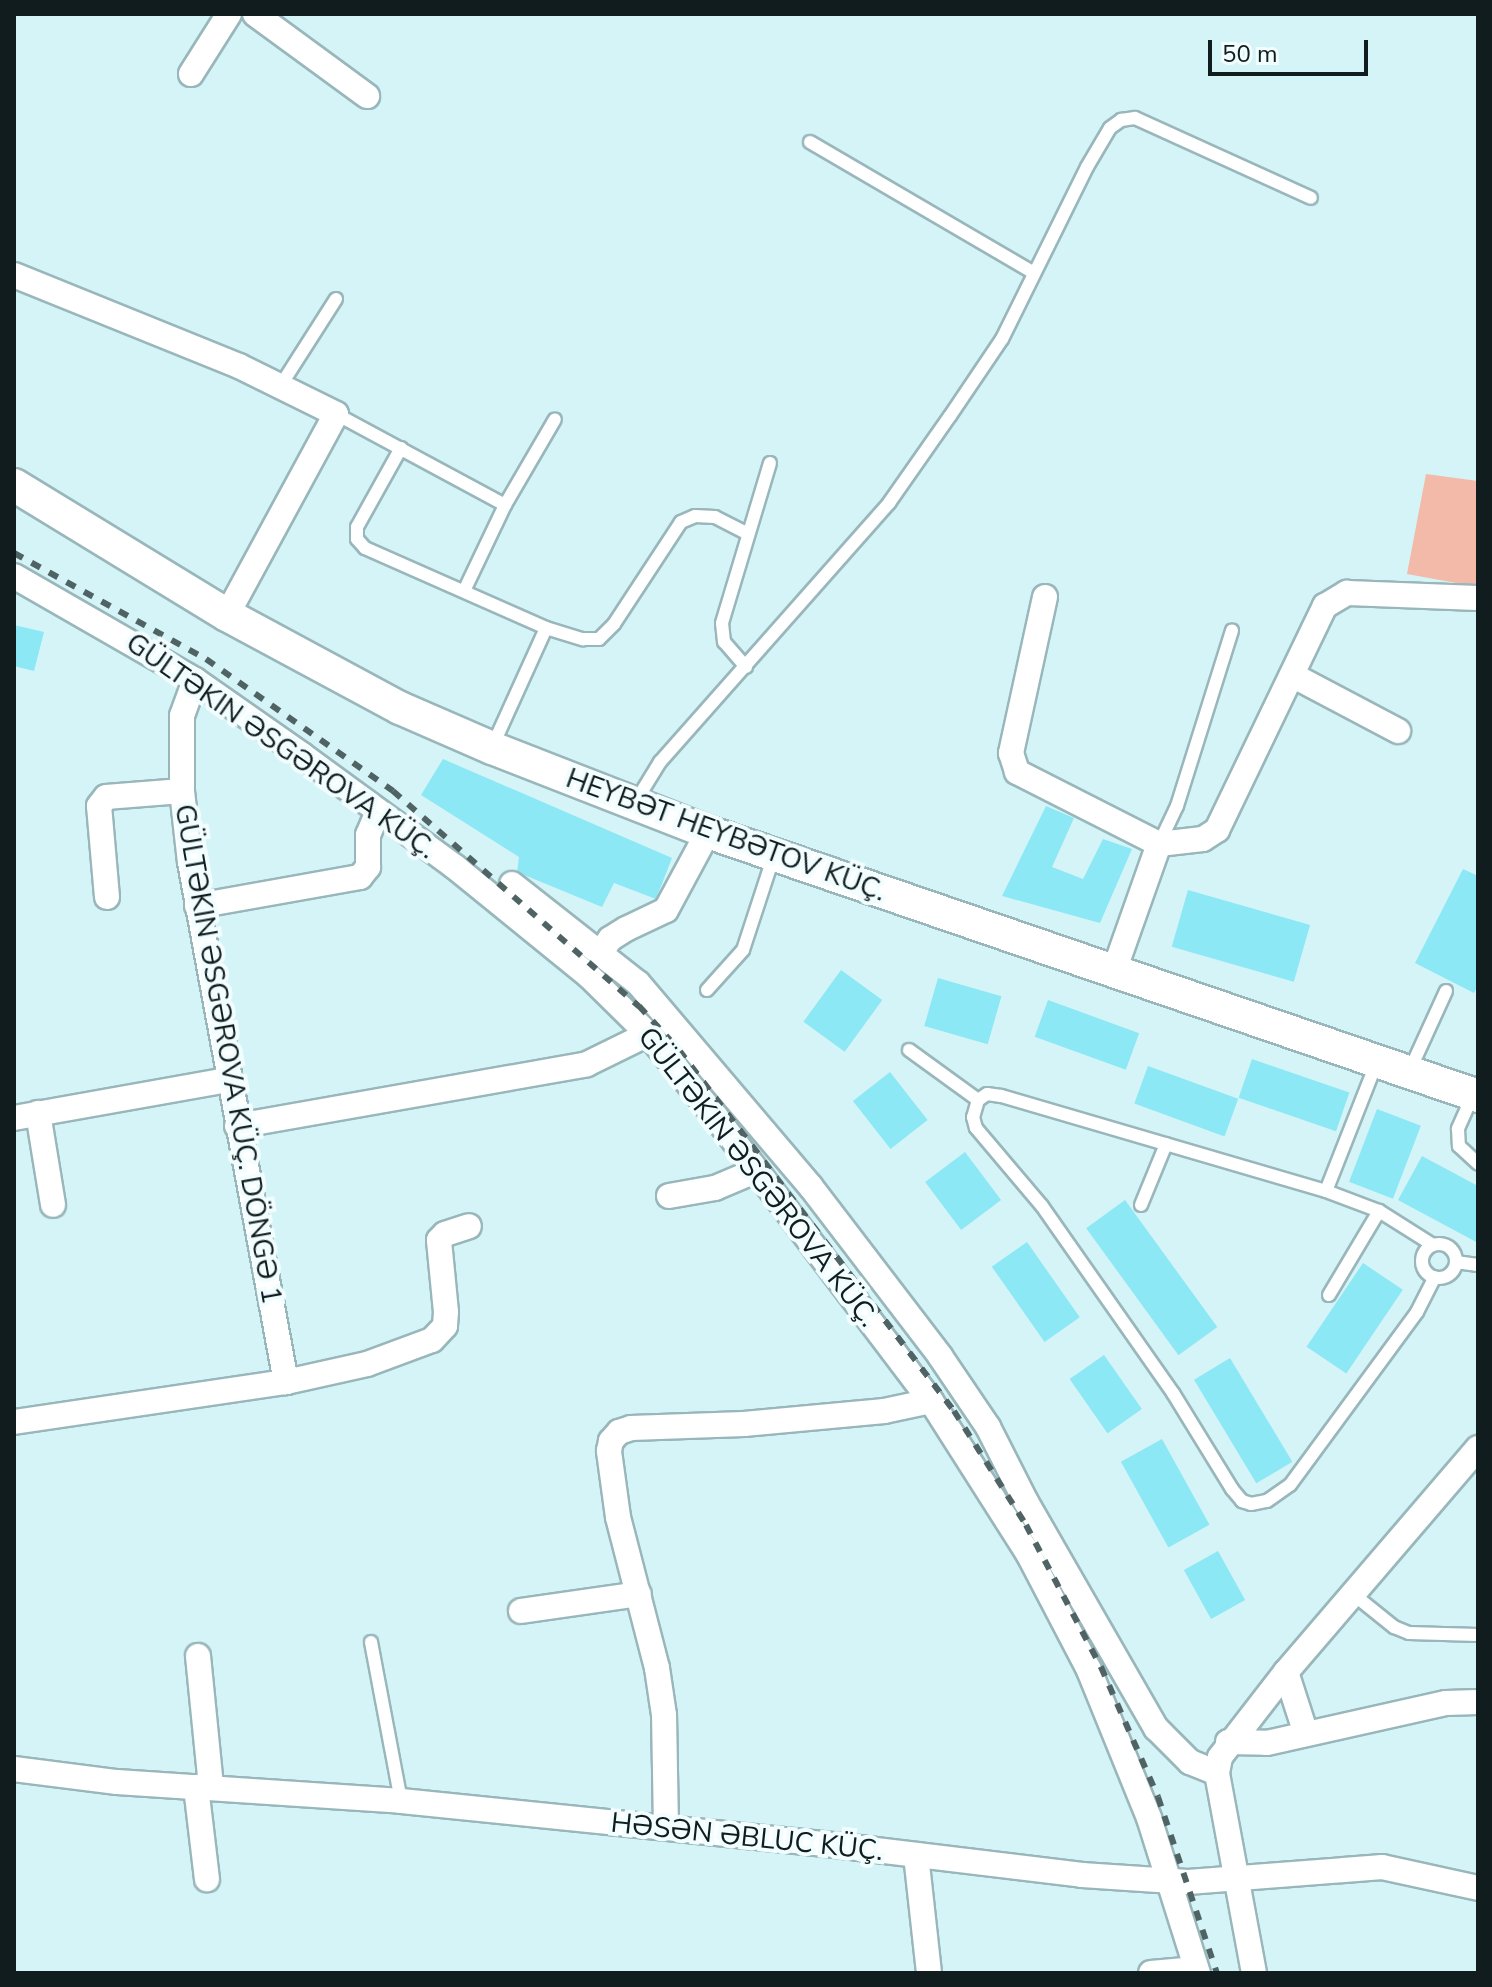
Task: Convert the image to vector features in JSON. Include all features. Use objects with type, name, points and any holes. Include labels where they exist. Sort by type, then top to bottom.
[{"type":"main road","name":"HEYBƏT HEYBƏTOV KÜÇ.","points":[[14,485],[227,615],[400,708],[492,748],[708,832],[1476,1095]]},
{"type":"street","points":[[191,74],[229,14]]},
{"type":"street","points":[[255,14],[367,96]]},
{"type":"street","points":[[14,275],[281,385],[336,414],[227,615]]},
{"type":"street","name":"GÜLTƏKIN ƏSGƏROVA KÜÇ.","points":[[14,576],[195,680],[455,867],[588,975],[648,1034],[931,1401],[1029,1555],[1089,1670],[1149,1818],[1197,1971]]},
{"type":"street","points":[[1045,597],[1011,753],[1017,772],[1159,844],[1203,839],[1217,830],[1325,606],[1347,593],[1478,598]]},
{"type":"street","points":[[1292,675],[1398,731]]},
{"type":"street","name":"GÜLTƏKIN ƏSGƏROVA KÜÇ. DÖNGƏ 1","points":[[195,680],[182,716],[182,791],[197,906],[227,1080],[286,1382]]},
{"type":"street","points":[[107,897],[99,806],[106,797],[182,791]]},
{"type":"street","points":[[197,906],[360,877],[368,867],[368,835],[378,812]]},
{"type":"street","points":[[601,952],[610,939],[666,910],[708,832]]},
{"type":"street","points":[[1114,971],[1159,844]]},
{"type":"street","points":[[512,884],[638,983],[811,1187],[940,1356],[988,1427],[1041,1529],[1156,1728],[1190,1762],[1217,1773]]},
{"type":"street","points":[[237,1126],[587,1064],[648,1034]]},
{"type":"street","points":[[14,1118],[227,1080]]},
{"type":"street","points":[[38,1113],[53,1205]]},
{"type":"street","points":[[669,1196],[724,1185],[755,1171]]},
{"type":"street","points":[[14,1422],[286,1382],[367,1364],[440,1335],[446,1312],[439,1240],[445,1234],[469,1226]]},
{"type":"street","points":[[666,1828],[664,1715],[657,1668],[618,1517],[609,1451],[611,1441],[619,1432],[631,1428],[744,1424],[884,1411],[931,1401]]},
{"type":"street","points":[[1254,1973],[1234,1879],[1217,1773],[1228,1742],[1478,1448]]},
{"type":"street","points":[[521,1611],[639,1594]]},
{"type":"street","points":[[198,1656],[207,1879]]},
{"type":"street","points":[[1286,1672],[1306,1734]]},
{"type":"street","points":[[1228,1742],[1267,1743],[1446,1703],[1478,1702]]},
{"type":"street","name":"HƏSƏN ƏBLUC KÜÇ.","points":[[14,1769],[117,1782],[401,1801],[1082,1875],[1168,1881],[1382,1867],[1478,1888]]},
{"type":"street","points":[[916,1855],[929,1973]]},
{"type":"street","points":[[1151,1973],[1197,1971]]},
{"type":"lane","points":[[635,804],[660,762],[889,503],[1002,339],[1101,140],[1121,120],[1135,118],[1311,198]]},
{"type":"lane","points":[[810,142],[1034,273]]},
{"type":"lane","points":[[281,385],[336,299]]},
{"type":"lane","points":[[336,414],[505,505]]},
{"type":"lane","points":[[464,591],[505,505],[555,419]]},
{"type":"lane","points":[[401,448],[357,527],[357,539],[365,548],[546,628],[583,639],[599,639],[614,624],[681,522],[695,516],[715,517],[747,533]]},
{"type":"lane","points":[[746,667],[724,642],[722,623],[770,463]]},
{"type":"lane","points":[[492,748],[546,628]]},
{"type":"lane","points":[[1159,844],[1177,806],[1232,630]]},
{"type":"lane","points":[[707,990],[743,950],[774,855]]},
{"type":"lane","points":[[1409,1072],[1446,991]]},
{"type":"lane","points":[[909,1050],[978,1100]]},
{"type":"lane","points":[[1326,1191],[1377,1061]]},
{"type":"lane","points":[[1433,1245],[1427,1249],[1422,1262],[1424,1269],[1435,1277],[1449,1274],[1456,1262],[1455,1255],[1446,1245],[1433,1245],[1379,1211],[1326,1191],[1001,1096],[987,1094],[978,1100],[973,1117],[976,1128],[1042,1206],[1173,1393],[1242,1501],[1251,1504],[1267,1501],[1290,1485],[1417,1312],[1435,1277]]},
{"type":"lane","points":[[1476,1095],[1458,1129],[1459,1146],[1478,1164]]},
{"type":"lane","points":[[1141,1205],[1166,1144]]},
{"type":"lane","points":[[1329,1295],[1379,1211]]},
{"type":"lane","points":[[1456,1262],[1478,1265]]},
{"type":"lane","points":[[1353,1594],[1394,1627],[1409,1633],[1478,1635]]},
{"type":"lane","points":[[371,1642],[401,1801]]},
{"type":"shaded area","points":[[1426,474],[1478,481],[1478,587],[1407,574]]},
{"type":"building","points":[[14,625],[44,632],[34,671],[14,666]]},
{"type":"building","points":[[443,759],[672,858],[656,899],[614,883],[602,907],[517,872],[519,857],[421,795]]},
{"type":"building","points":[[1046,806],[1074,818],[1052,867],[1083,879],[1103,839],[1132,849],[1100,923],[1002,896]]},
{"type":"building","points":[[1463,869],[1478,876],[1478,986],[1474,993],[1415,963]]},
{"type":"building","points":[[1188,890],[1310,925],[1294,982],[1172,947]]},
{"type":"building","points":[[841,970],[882,1000],[845,1052],[803,1022]]},
{"type":"building","points":[[938,978],[1001,996],[988,1044],[924,1026]]},
{"type":"building","points":[[1048,1000],[1139,1033],[1126,1070],[1035,1037]]},
{"type":"building","points":[[1252,1059],[1349,1093],[1336,1131],[1239,1098]]},
{"type":"building","points":[[1148,1066],[1238,1099],[1225,1136],[1134,1104]]},
{"type":"building","points":[[890,1072],[928,1120],[891,1149],[853,1101]]},
{"type":"building","points":[[1377,1109],[1421,1126],[1393,1199],[1349,1182]]},
{"type":"building","points":[[965,1152],[1001,1200],[961,1230],[925,1182]]},
{"type":"building","points":[[1422,1156],[1478,1186],[1478,1243],[1398,1200]]},
{"type":"building","points":[[1125,1200],[1217,1327],[1178,1355],[1086,1228]]},
{"type":"building","points":[[1027,1242],[1080,1317],[1045,1342],[992,1267]]},
{"type":"building","points":[[1363,1263],[1403,1290],[1346,1374],[1307,1347]]},
{"type":"building","points":[[1104,1355],[1142,1409],[1107,1433],[1070,1379]]},
{"type":"building","points":[[1230,1358],[1292,1462],[1256,1483],[1194,1380]]},
{"type":"building","points":[[1162,1439],[1210,1525],[1168,1547],[1121,1462]]},
{"type":"building","points":[[1218,1551],[1245,1600],[1211,1619],[1184,1570]]},
{"type":"railway","points":[[14,553],[206,659],[393,791],[639,1006],[679,1050],[954,1411],[1026,1525],[1101,1667],[1158,1797],[1217,1973]]}]
